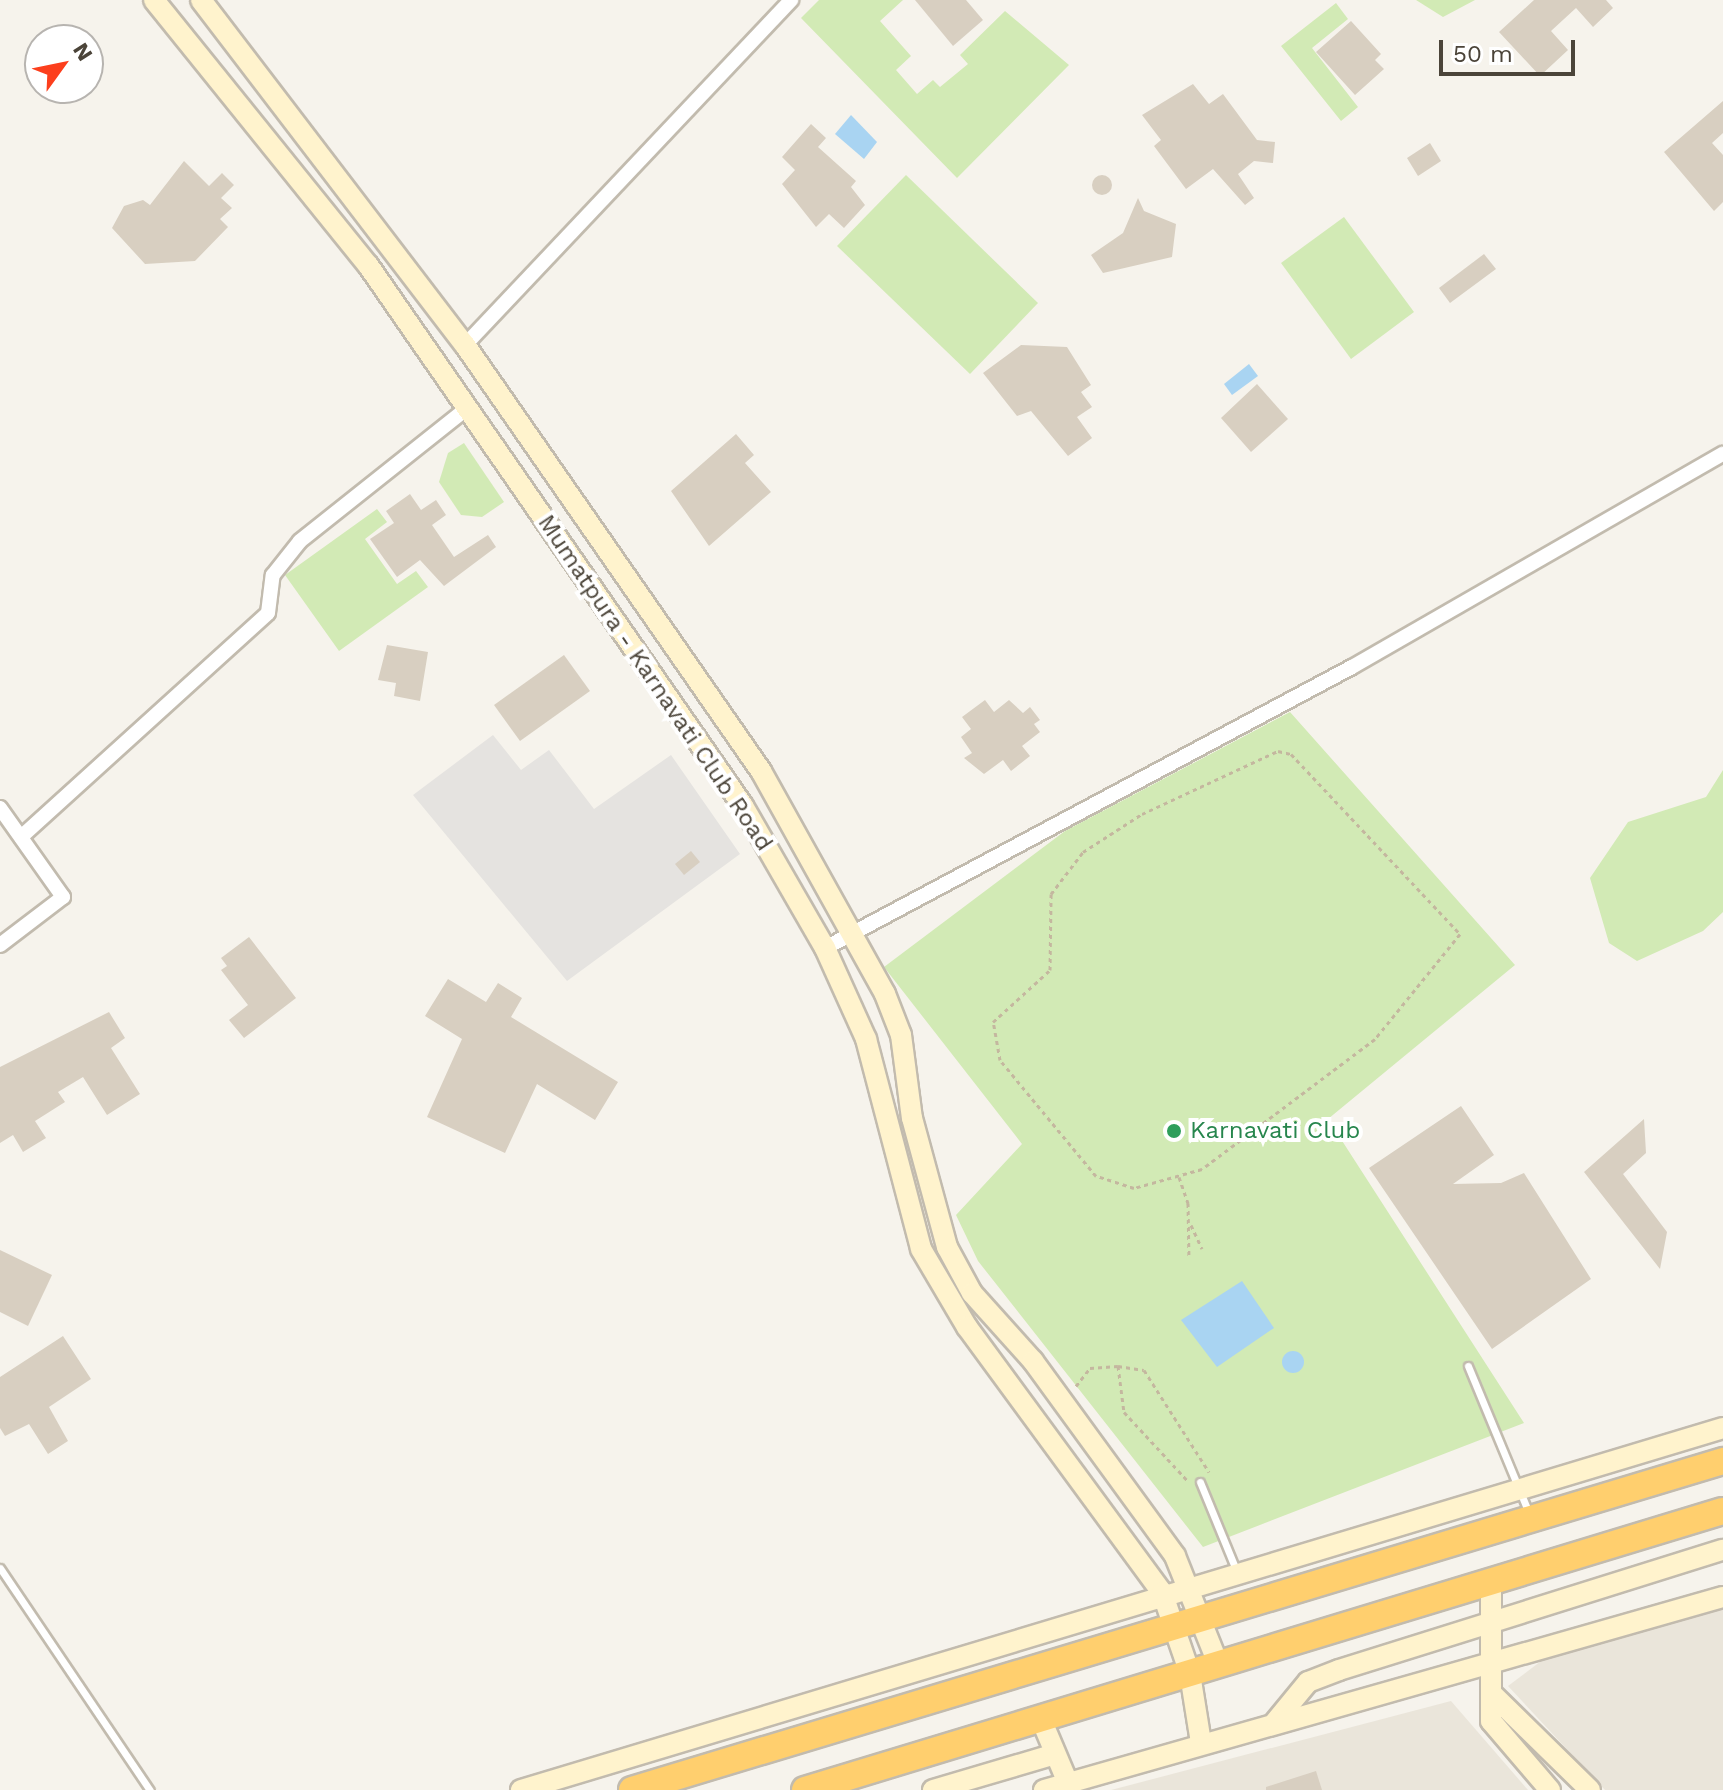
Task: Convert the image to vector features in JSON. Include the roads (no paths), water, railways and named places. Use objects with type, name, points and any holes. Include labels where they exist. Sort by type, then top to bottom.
[{"type":"highway","points":[[632,1790],[1723,1461]]},
{"type":"highway","points":[[805,1790],[1723,1511]]},
{"type":"street","name":"Mumatpura - Karnavati Club Road","points":[[154,0],[368,265],[743,806],[825,948],[866,1039],[921,1249],[967,1327],[1162,1592],[1190,1674],[1201,1743]]},
{"type":"street","name":"Mumatpura - Karnavati Club Road","points":[[201,0],[465,345],[761,771],[851,934],[901,1035],[912,1118],[947,1247],[972,1293],[1033,1361],[1192,1584],[1219,1666]]},
{"type":"street","points":[[465,345],[791,0]]},
{"type":"street","points":[[21,837],[268,613],[273,575],[300,541],[467,408]]},
{"type":"street","points":[[825,948],[1352,667],[1723,454]]},
{"type":"street","points":[[0,808],[63,897],[0,945]]},
{"type":"street","points":[[521,1790],[1162,1592],[1237,1573],[1723,1428]]},
{"type":"street","points":[[1275,1722],[1308,1682],[1723,1550]]},
{"type":"street","points":[[1491,1583],[1491,1721],[1550,1790]]},
{"type":"street","points":[[1044,1790],[1492,1658],[1723,1597]]},
{"type":"street","points":[[1492,1694],[1590,1790]]},
{"type":"street","points":[[1041,1719],[1068,1783]]},
{"type":"street","points":[[933,1790],[1055,1754]]},
{"type":"lane","points":[[1468,1366],[1531,1519]]},
{"type":"lane","points":[[1200,1482],[1237,1573]]},
{"type":"lane","points":[[0,1568],[150,1790]]},
{"type":"water","points":[[851,115],[877,142],[864,159],[835,134]]},
{"type":"water","points":[[1249,364],[1258,376],[1232,395],[1224,384]]},
{"type":"water","points":[[1242,1281],[1274,1328],[1217,1367],[1181,1320]]},
{"type":"water","points":[[1293,1351],[1301,1354],[1304,1362],[1301,1370],[1293,1373],[1285,1370],[1282,1362],[1285,1354]]},
{"type":"place","name":"Karnavati Club","points":[[1174,1131]]}]
